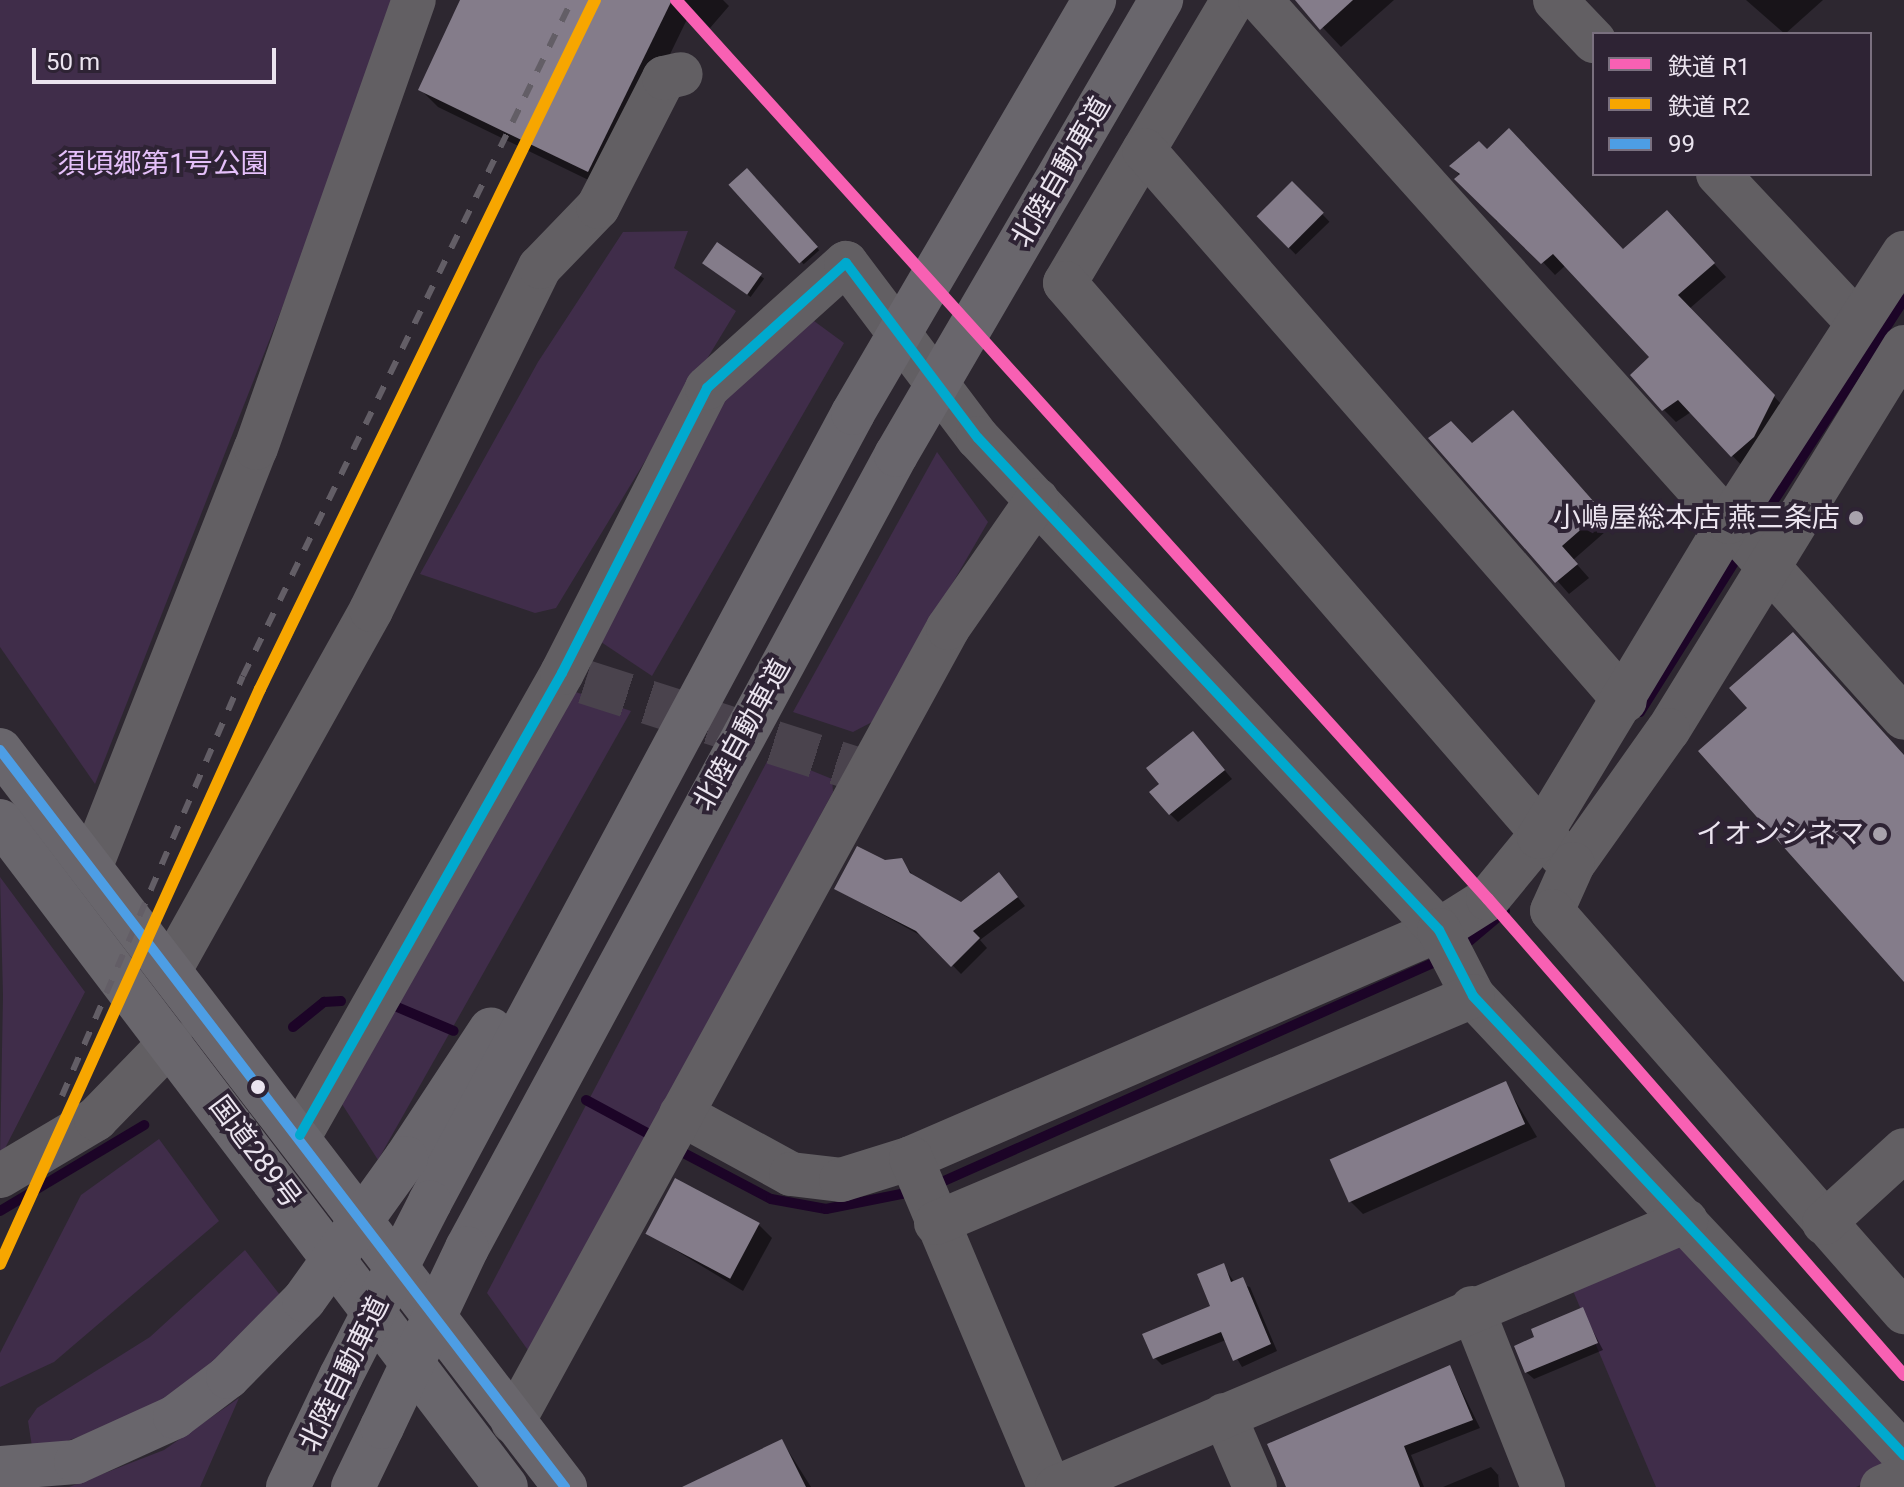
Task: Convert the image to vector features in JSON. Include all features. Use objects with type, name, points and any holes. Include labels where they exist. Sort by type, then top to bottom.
[{"type":"highway","name":"北陸自動車道","points":[[288,1487],[430,1202],[853,413],[1094,0]]},
{"type":"highway","name":"北陸自動車道","points":[[355,1487],[467,1248],[896,455],[1161,0]]},
{"type":"highway","points":[[0,1468],[76,1462],[175,1417],[228,1377],[304,1300],[406,1158],[543,945],[759,553],[853,413]]},
{"type":"highway","name":"国道289号","points":[[0,750],[300,1135],[513,1422],[565,1487]]},
{"type":"highway","name":"国道289号","points":[[0,821],[171,1042],[491,1480]]},
{"type":"street","points":[[91,866],[256,448],[414,0]]},
{"type":"street","points":[[1233,0],[1065,283],[1539,837],[1573,864]]},
{"type":"street","points":[[1260,0],[1904,718]]},
{"type":"street","points":[[1555,0],[1592,39]]},
{"type":"street","points":[[170,970],[371,610],[540,267],[598,207],[664,78],[681,74]]},
{"type":"street","points":[[1144,150],[1625,701]]},
{"type":"street","points":[[1720,176],[1858,323]]},
{"type":"street","points":[[1904,253],[1858,323],[1748,542],[1668,730],[1573,864],[1552,911],[1904,1312]]},
{"type":"street","points":[[300,1135],[573,677],[707,388],[846,263],[978,438],[1442,937],[1469,990],[1904,1455]]},
{"type":"street","points":[[923,1191],[1442,937],[1488,899],[1539,837],[1625,701],[1748,542],[1899,365]]},
{"type":"street","points":[[513,1422],[863,772],[948,628],[1037,500]]},
{"type":"street","points":[[676,1123],[811,1180],[841,1180],[923,1191],[1469,990]]},
{"type":"street","points":[[0,1176],[96,1119],[171,1042]]},
{"type":"street","points":[[1824,1223],[1904,1150]]},
{"type":"street","points":[[923,1191],[1049,1487]]},
{"type":"street","points":[[1057,1487],[1472,1308],[1686,1221]]},
{"type":"street","points":[[1472,1308],[1543,1487]]},
{"type":"street","points":[[1224,1415],[1255,1487]]},
{"type":"street","points":[[1882,1487],[1904,1477]]},
{"type":"green space","name":"須頃郷第1号公園","points":[[0,0],[403,0],[95,784],[0,647]]},
{"type":"green space","points":[[688,231],[674,268],[736,311],[556,608],[535,613],[420,574],[538,362],[623,232]]},
{"type":"green space","points":[[795,307],[844,343],[652,676],[601,642],[719,391]]},
{"type":"green space","points":[[937,452],[988,522],[872,722],[853,732],[793,712]]},
{"type":"green space","points":[[564,688],[631,711],[378,1160],[340,1101]]},
{"type":"green space","points":[[771,754],[832,779],[833,792],[530,1353],[487,1293]]},
{"type":"green space","points":[[0,877],[85,992],[0,1158],[3,996]]},
{"type":"green space","points":[[159,1139],[219,1221],[54,1362],[0,1387],[0,1353],[81,1195]]},
{"type":"green space","points":[[1684,1230],[1904,1467],[1856,1487],[1656,1487],[1568,1279]]},
{"type":"green space","points":[[245,1250],[280,1295],[216,1365],[146,1413],[33,1453],[28,1421],[37,1408],[150,1337]]},
{"type":"green space","points":[[239,1398],[200,1487],[69,1487],[164,1450]]},
{"type":"building","points":[[460,0],[672,0],[588,172],[418,90]]},
{"type":"building","points":[[1295,0],[1353,0],[1320,30]]},
{"type":"building","points":[[1509,128],[1623,249],[1667,210],[1715,263],[1678,295],[1775,395],[1754,437],[1731,457],[1678,400],[1662,411],[1630,375],[1649,357],[1553,254],[1541,264],[1454,179],[1460,174],[1449,166],[1479,141],[1487,149]]},
{"type":"building","points":[[747,168],[818,247],[799,264],[728,185]]},
{"type":"building","points":[[1292,181],[1324,213],[1288,248],[1257,216]]},
{"type":"building","points":[[717,242],[762,274],[747,295],[702,263]]},
{"type":"building","points":[[1513,410],[1602,511],[1562,546],[1578,564],[1555,583],[1428,438],[1451,421],[1472,443]]},
{"type":"building","points":[[1793,632],[1904,755],[1904,982],[1698,751],[1747,708],[1729,688]]},
{"type":"building","points":[[1193,731],[1225,770],[1169,815],[1149,792],[1159,784],[1146,768]]},
{"type":"building","points":[[857,846],[885,860],[902,858],[910,873],[961,902],[999,872],[1018,897],[973,931],[980,938],[951,967],[916,931],[834,889]]},
{"type":"building","points":[[1506,1081],[1525,1124],[1349,1202],[1330,1160]]},
{"type":"building","points":[[675,1178],[760,1223],[730,1279],[645,1234]]},
{"type":"building","points":[[1224,1263],[1231,1282],[1243,1277],[1271,1344],[1233,1361],[1221,1332],[1153,1359],[1142,1334],[1210,1306],[1197,1274]]},
{"type":"building","points":[[1583,1307],[1598,1343],[1525,1373],[1514,1346],[1534,1337],[1531,1329]]},
{"type":"building","points":[[1450,1365],[1473,1420],[1404,1446],[1420,1487],[1286,1487],[1267,1444]]},
{"type":"building","points":[[782,1439],[806,1487],[682,1487]]},
{"type":"waterway","points":[[1753,533],[1904,300]]},
{"type":"waterway","points":[[1640,712],[1740,553]]},
{"type":"waterway","points":[[1460,949],[1505,911]]},
{"type":"waterway","points":[[935,1185],[1442,959]]},
{"type":"waterway","points":[[293,1027],[324,1002],[341,1001]]},
{"type":"waterway","points":[[390,1004],[454,1031]]},
{"type":"waterway","points":[[586,1100],[658,1139]]},
{"type":"waterway","points":[[0,1211],[144,1125]]},
{"type":"waterway","points":[[676,1149],[771,1199],[826,1209],[916,1191]]},
{"type":"tunnel","points":[[585,682],[859,770]]},
{"type":"railway","points":[[62,1096],[243,676],[572,0]]},
{"type":"railway","points":[[188,845],[595,0]]},
{"type":"railway","points":[[676,0],[1488,899],[1904,1375]]},
{"type":"rail line","name":"R2","points":[[0,1264],[260,689],[595,0]]},
{"type":"rail line","name":"R1","points":[[676,0],[1488,899],[1904,1375]]},
{"type":"transit line","points":[[300,1135],[562,673],[707,388],[846,263],[978,438],[1439,930],[1473,996],[1904,1455]]},
{"type":"transit line","name":"99","points":[[0,750],[565,1487]]},
{"type":"place","name":"小嶋屋総本店 燕三条店","points":[[1856,518]]},
{"type":"place","name":"イオンシネマ","points":[[1880,834]]}]
